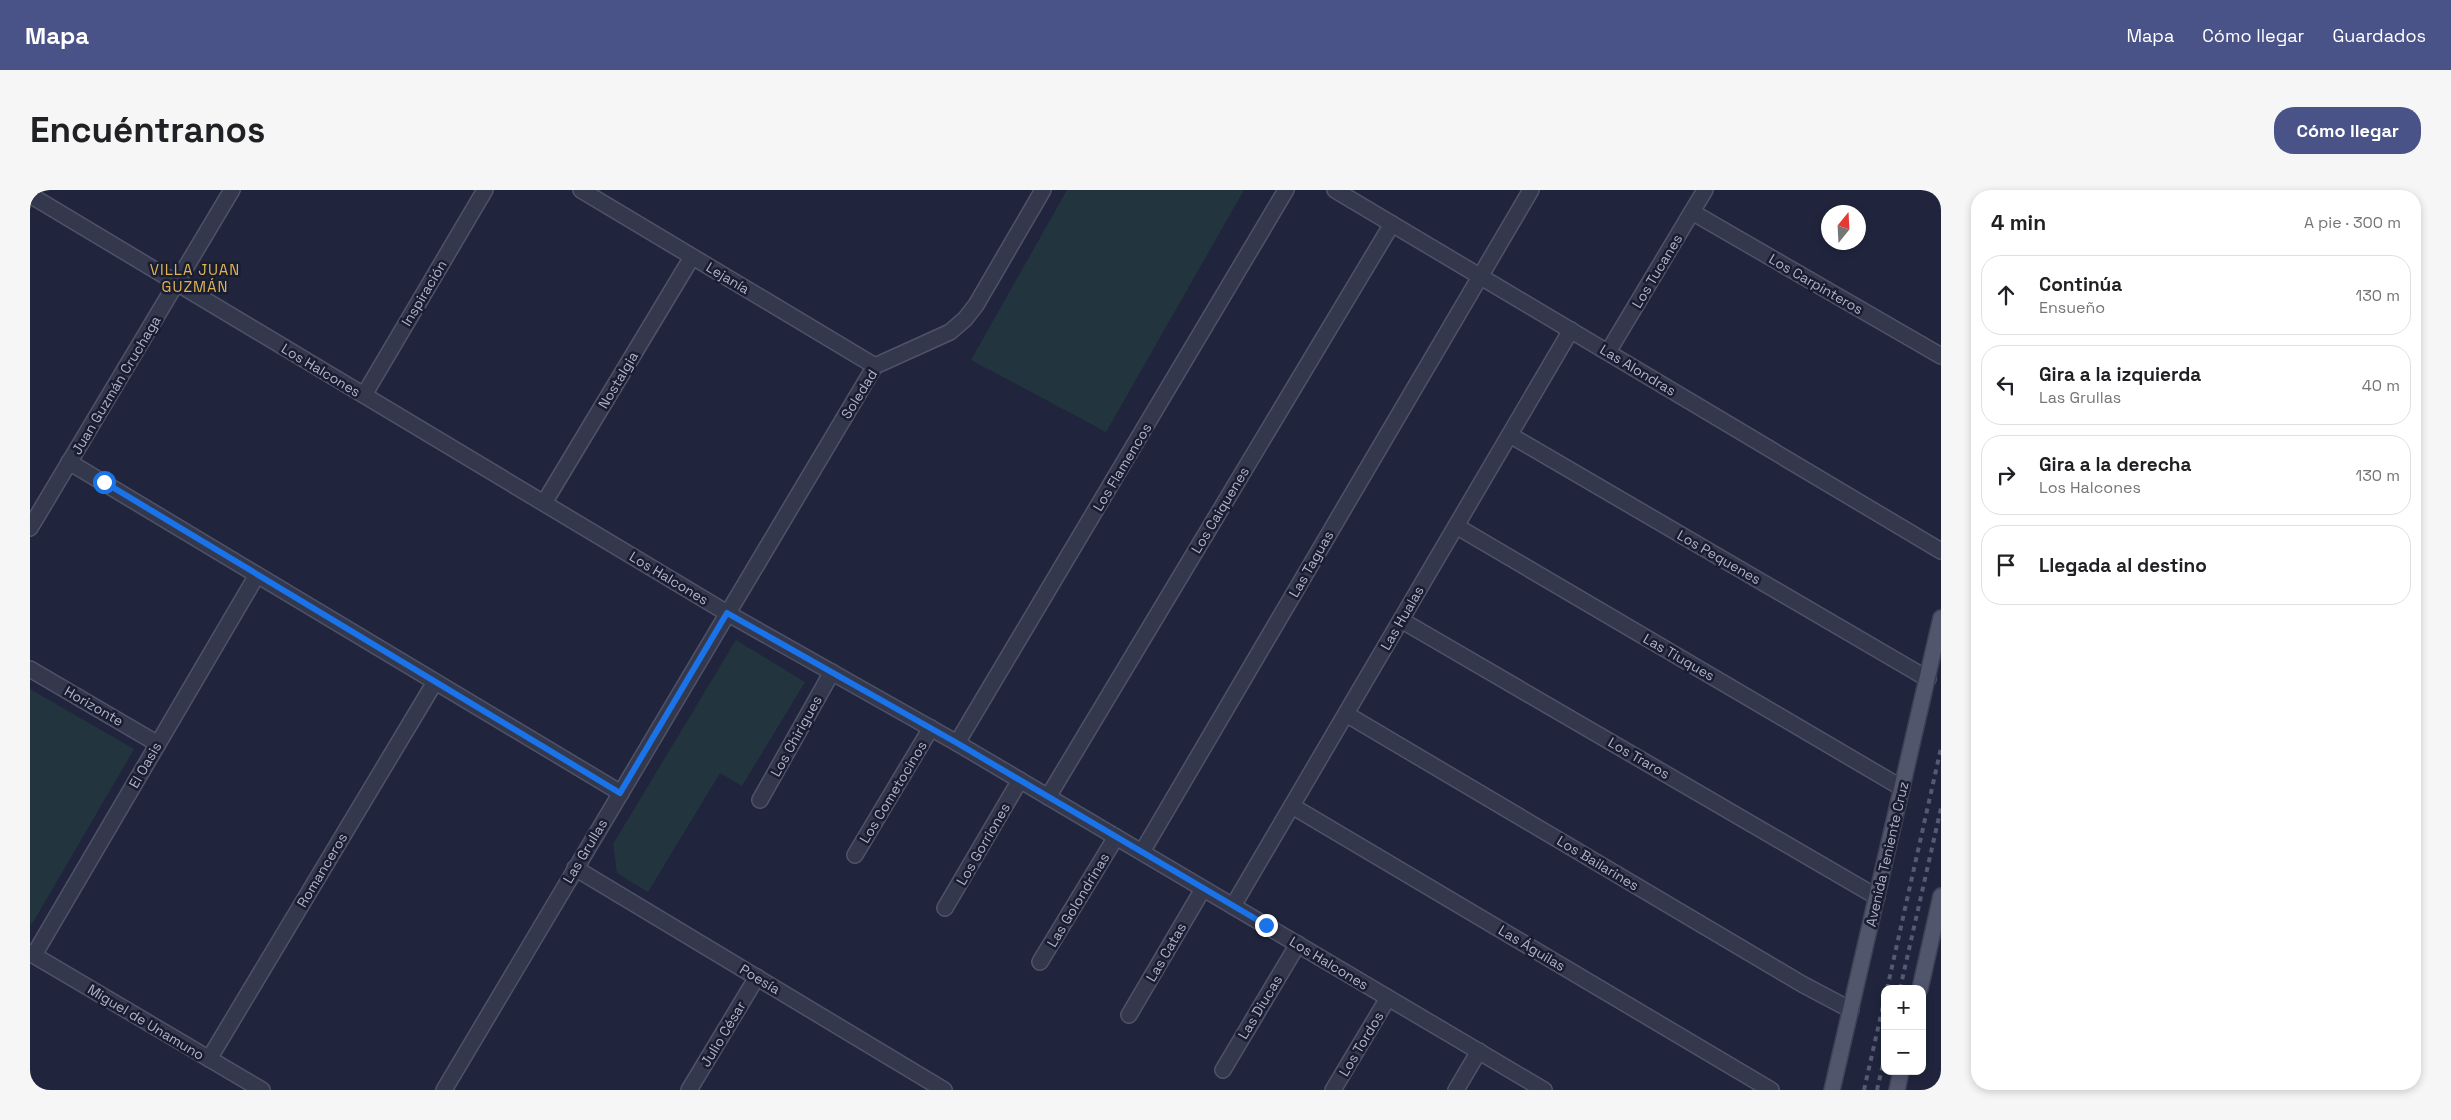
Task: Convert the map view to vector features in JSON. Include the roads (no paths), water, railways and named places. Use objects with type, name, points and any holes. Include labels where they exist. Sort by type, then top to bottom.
[{"type":"main road","name":"Avenida Teniente Cruz","points":[[1832,1090],[1941,618]]},
{"type":"main road","points":[[1921,985],[1941,896]]},
{"type":"main road","points":[[1897,1090],[1900,1075]]},
{"type":"street","name":"Juan Guzmán Cruchaga","points":[[30,528],[232,190]]},
{"type":"street","name":"Inspiración","points":[[364,396],[485,190]]},
{"type":"street","name":"Lejanía","points":[[581,190],[875,366]]},
{"type":"street","name":"Soledad","points":[[727,613],[875,366],[950,332],[965,319],[976,305],[1043,190]]},
{"type":"street","name":"Los Flamencos","points":[[957,743],[1286,190]]},
{"type":"street","name":"Las Taguas","points":[[1142,852],[1531,190]]},
{"type":"street","name":"Los Tucanes","points":[[1608,352],[1705,190]]},
{"type":"street","name":"Las Alondras","points":[[1341,191],[1392,224],[1941,551]]},
{"type":"street","name":"Los Halcones","points":[[30,195],[727,613],[957,743],[1544,1090]]},
{"type":"street","name":"Los Carpinteros","points":[[1692,212],[1941,356]]},
{"type":"street","name":"Los Caiquenes","points":[[1048,797],[1392,224]]},
{"type":"street","name":"Nostalgia","points":[[544,503],[692,257]]},
{"type":"street","name":"Las Hualas","points":[[1233,906],[1571,330]]},
{"type":"street","name":"Los Pequenes","points":[[1510,434],[1928,679]]},
{"type":"street","points":[[69,462],[620,793]]},
{"type":"street","name":"Las Tiuques","points":[[1456,526],[1902,788]]},
{"type":"street","name":"El Oasis","points":[[32,954],[257,575]]},
{"type":"street","name":"Las Grullas","points":[[444,1090],[727,613]]},
{"type":"street","name":"Los Traros","points":[[1401,620],[1877,896]]},
{"type":"street","name":"Horizonte","points":[[30,669],[158,744]]},
{"type":"street","name":"Los Chirigues","points":[[760,800],[832,672]]},
{"type":"street","name":"Romanceros","points":[[209,1059],[435,682]]},
{"type":"street","name":"Los Bailarines","points":[[1346,714],[1802,984],[1851,1010]]},
{"type":"street","name":"Los Cometocinos","points":[[855,855],[931,728]]},
{"type":"street","name":"Los Gorriones","points":[[946,908],[1020,780]]},
{"type":"street","name":"Las Águilas","points":[[1292,806],[1771,1090]]},
{"type":"street","name":"Las Golondrinas","points":[[1040,962],[1116,837]]},
{"type":"street","name":"Poesía","points":[[576,868],[757,977],[935,1088]]},
{"type":"street","name":"Las Catas","points":[[1129,1015],[1203,889]]},
{"type":"street","name":"Las Diucas","points":[[1223,1070],[1298,944]]},
{"type":"street","name":"Miguel de Unamuno","points":[[32,954],[262,1090]]},
{"type":"street","name":"Julio César","points":[[689,1090],[757,977]]},
{"type":"street","name":"Los Tordos","points":[[1333,1090],[1388,998]]},
{"type":"street","points":[[1456,1090],[1479,1051]]},
{"type":"railway","points":[[1888,985],[1941,748]]},
{"type":"railway","points":[[1901,985],[1941,808]]},
{"type":"railway","points":[[1864,1090],[1881,1015]]},
{"type":"railway","points":[[1877,1090],[1881,1072]]},
{"type":"district","name":"VILLA JUAN GUZMÁN","points":[[195,278]]}]
